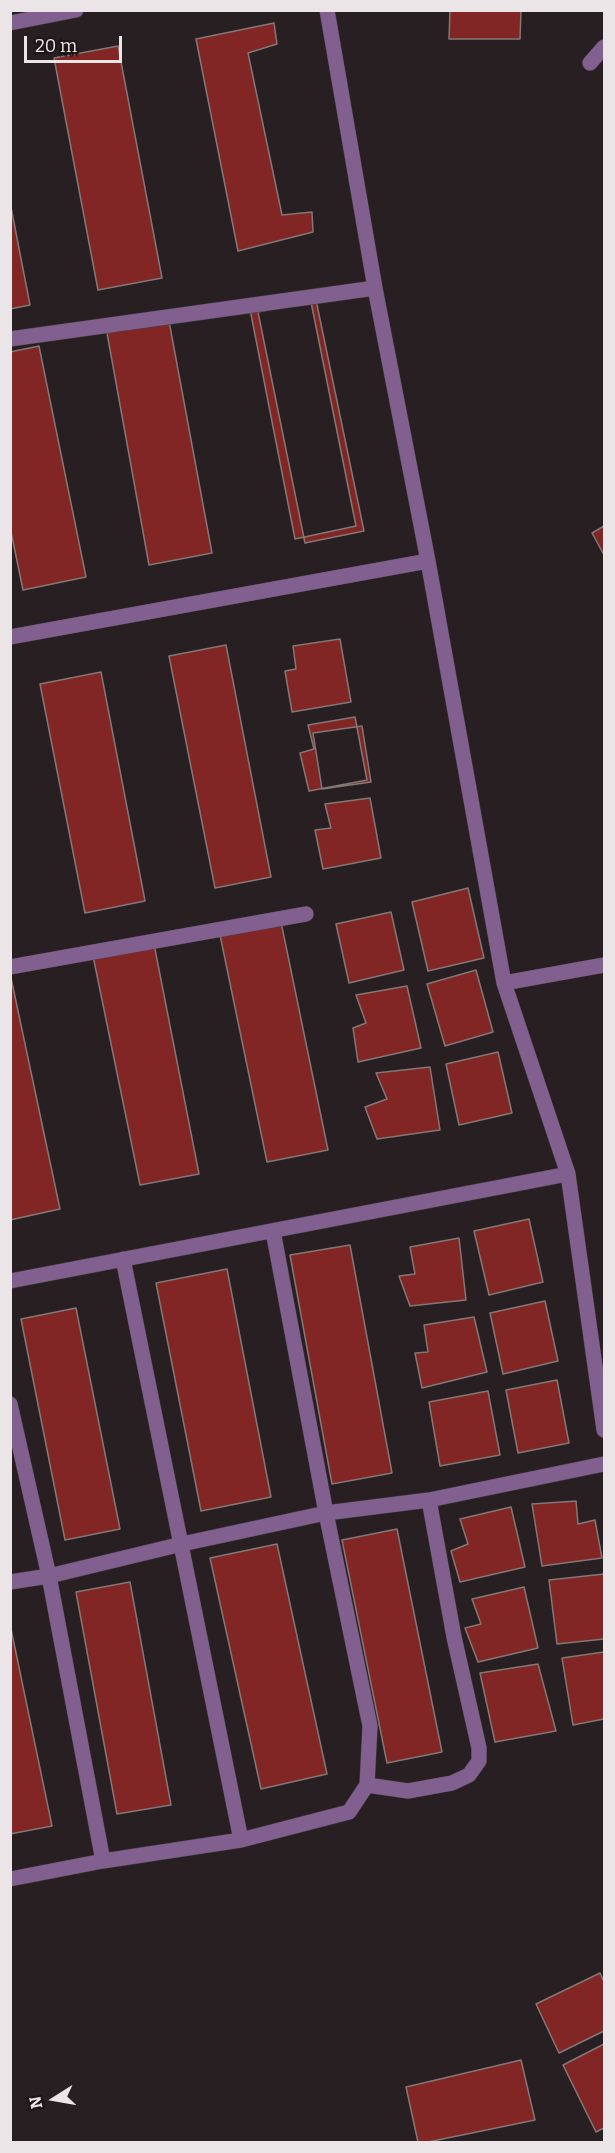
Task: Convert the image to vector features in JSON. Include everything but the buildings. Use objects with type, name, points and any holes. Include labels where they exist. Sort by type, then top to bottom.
[{"type":"lane","points":[[10,23],[76,10]]},
{"type":"lane","points":[[327,10],[375,288],[428,561],[504,983],[568,1174],[604,1430]]},
{"type":"lane","points":[[590,63],[604,47]]},
{"type":"lane","points":[[10,339],[375,288]]},
{"type":"lane","points":[[10,637],[428,561]]},
{"type":"lane","points":[[10,968],[306,914]]},
{"type":"lane","points":[[504,983],[604,965]]},
{"type":"lane","points":[[10,1281],[568,1174]]},
{"type":"lane","points":[[10,1879],[103,1861],[241,1840],[349,1812],[368,1785],[370,1726],[326,1513],[273,1231]]},
{"type":"lane","points":[[123,1259],[241,1840]]},
{"type":"lane","points":[[10,1404],[49,1576],[103,1861]]},
{"type":"lane","points":[[10,1582],[49,1576],[326,1513],[429,1500],[604,1464]]},
{"type":"lane","points":[[368,1785],[408,1791],[453,1783],[469,1775],[478,1761],[479,1748],[459,1659],[429,1500]]}]
